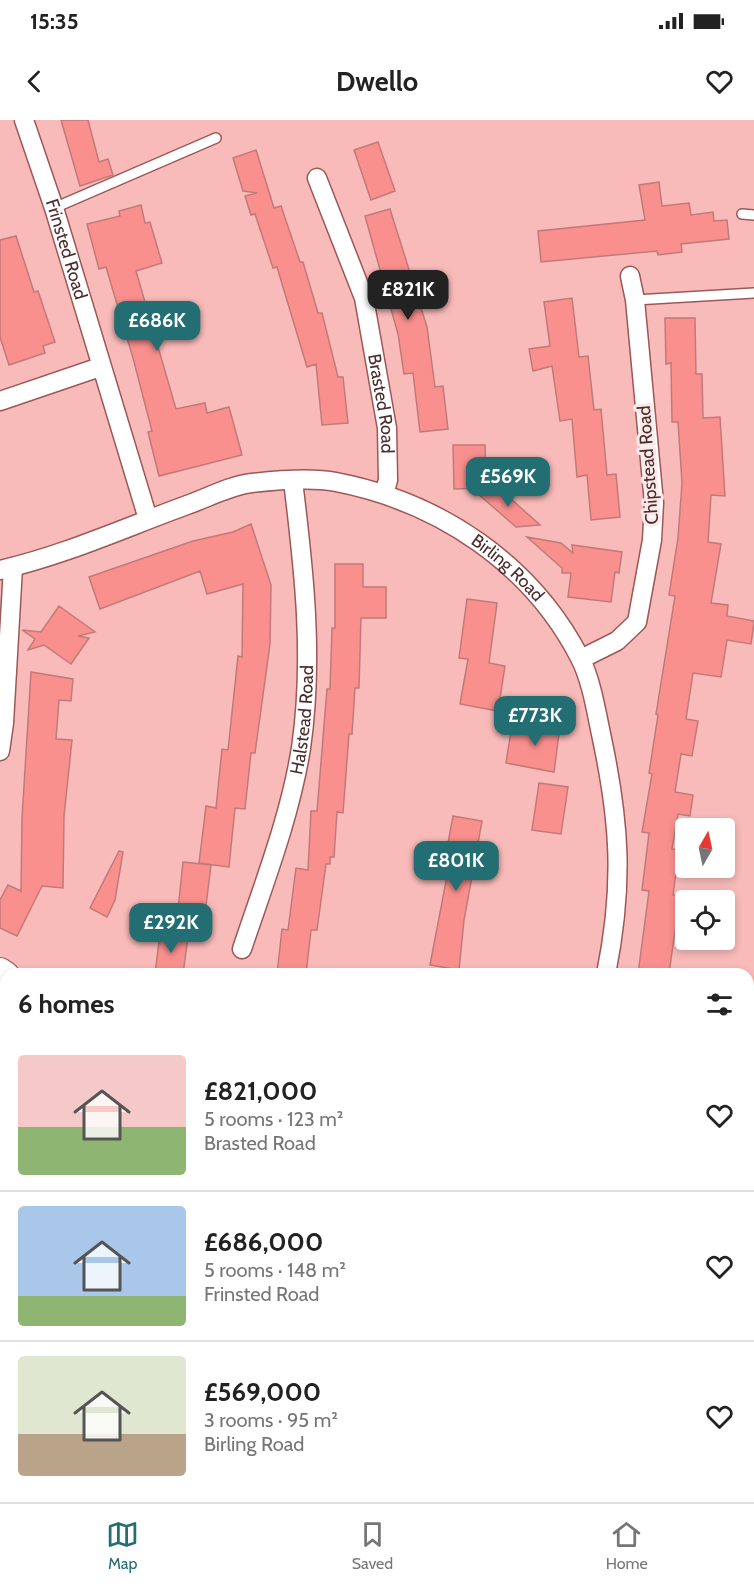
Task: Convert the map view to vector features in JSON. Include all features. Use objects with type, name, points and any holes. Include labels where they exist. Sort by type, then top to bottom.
[{"type":"street","name":"Frinsted Road","points":[[24,120],[54,208],[100,367],[148,519]]},
{"type":"street","name":"Brasted Road","points":[[317,178],[364,298],[387,428],[388,480],[384,494]]},
{"type":"street","name":"Chipstead Road","points":[[581,659],[617,641],[637,622],[652,540],[654,503],[635,300],[630,276]]},
{"type":"street","points":[[0,400],[100,367]]},
{"type":"street","name":"Halstead Road","points":[[242,949],[287,813],[301,748],[308,660],[305,580],[293,481]]},
{"type":"street","name":"Birling Road","points":[[7,569],[91,543],[148,519],[249,483],[333,482],[384,494],[440,516],[503,558],[544,602],[581,659],[597,715],[613,786],[620,863],[618,902],[607,968]]},
{"type":"street","points":[[0,751],[4,723],[7,569]]},
{"type":"lane","points":[[54,208],[216,138]]},
{"type":"lane","points":[[742,214],[754,215]]},
{"type":"lane","points":[[635,300],[754,293]]},
{"type":"building","points":[[61,120],[88,120],[99,162],[108,159],[113,175],[80,186]]},
{"type":"building","points":[[378,142],[395,191],[371,200],[354,150]]},
{"type":"building","points":[[256,150],[274,208],[281,206],[300,262],[303,262],[318,313],[322,313],[338,377],[343,377],[348,423],[322,425],[316,364],[307,367],[277,267],[273,268],[255,214],[251,215],[245,196],[257,193],[243,191],[233,158]]},
{"type":"building","points":[[659,182],[662,206],[689,203],[691,215],[713,212],[714,221],[727,220],[729,239],[681,244],[682,252],[658,255],[657,251],[541,262],[538,231],[645,220],[639,185]]},
{"type":"building","points":[[141,205],[145,223],[150,222],[162,263],[136,271],[176,409],[205,403],[207,413],[229,407],[242,455],[159,476],[148,432],[152,431],[133,358],[106,267],[99,269],[87,224],[120,216],[119,211]]},
{"type":"building","points":[[390,209],[427,327],[435,387],[443,386],[448,429],[420,432],[413,373],[404,374],[398,334],[365,216]]},
{"type":"building","points":[[16,236],[34,292],[38,291],[55,342],[43,346],[45,353],[9,365],[0,337],[0,240]]},
{"type":"building","points":[[572,298],[579,357],[588,356],[594,410],[601,409],[607,475],[616,474],[620,517],[591,520],[587,475],[577,477],[572,419],[560,421],[552,366],[533,371],[529,349],[550,346],[544,302]]},
{"type":"building","points":[[665,318],[695,318],[696,374],[702,374],[703,418],[720,417],[725,496],[711,495],[708,542],[721,544],[711,603],[728,605],[727,616],[754,621],[754,623],[751,644],[727,640],[721,677],[693,673],[686,719],[698,721],[692,756],[681,754],[675,792],[693,795],[690,816],[678,814],[677,818],[675,818],[672,849],[675,849],[673,895],[675,895],[675,931],[670,968],[639,968],[649,891],[642,890],[649,833],[642,832],[652,774],[649,773],[658,715],[656,714],[675,596],[669,595],[678,538],[682,483],[678,422],[672,422],[671,363],[666,364]]},
{"type":"building","points":[[453,445],[485,445],[486,488],[454,489]]},
{"type":"building","points":[[501,490],[540,525],[516,527],[476,492]]},
{"type":"building","points":[[251,524],[271,585],[270,644],[255,753],[251,753],[245,809],[235,808],[229,867],[199,863],[206,806],[216,808],[222,749],[228,750],[238,656],[242,657],[243,584],[207,594],[200,571],[100,609],[89,577],[193,541],[233,532]]},
{"type":"building","points":[[527,537],[561,543],[573,553],[572,545],[622,552],[619,573],[615,572],[611,602],[568,597],[571,573],[562,573],[562,568]]},
{"type":"building","points":[[335,564],[363,564],[363,587],[386,587],[386,618],[361,618],[359,688],[355,688],[352,734],[349,734],[343,813],[337,812],[334,857],[330,857],[330,864],[326,864],[317,930],[311,930],[307,968],[278,968],[282,929],[288,930],[296,868],[308,870],[311,811],[317,811],[327,689],[330,689],[332,628],[335,628]]},
{"type":"building","points":[[467,599],[497,603],[489,663],[505,666],[498,711],[460,704],[468,659],[459,658]]},
{"type":"building","points":[[59,606],[95,632],[78,636],[89,638],[71,664],[44,645],[28,650],[35,639],[22,630],[41,632]]},
{"type":"building","points":[[31,672],[73,679],[71,701],[59,700],[56,739],[72,740],[64,816],[63,888],[42,886],[17,936],[0,928],[0,900],[8,885],[21,891],[22,818]]},
{"type":"building","points":[[532,722],[560,726],[554,772],[506,763],[511,731],[530,734]]},
{"type":"building","points":[[539,783],[568,787],[561,834],[532,830]]},
{"type":"building","points":[[453,816],[482,821],[464,920],[459,968],[430,965],[448,871],[443,870]]},
{"type":"building","points":[[119,851],[123,852],[115,900],[107,917],[90,908]]},
{"type":"building","points":[[183,862],[211,865],[204,922],[177,919]]},
{"type":"building","points":[[160,933],[188,937],[184,968],[156,968]]}]
